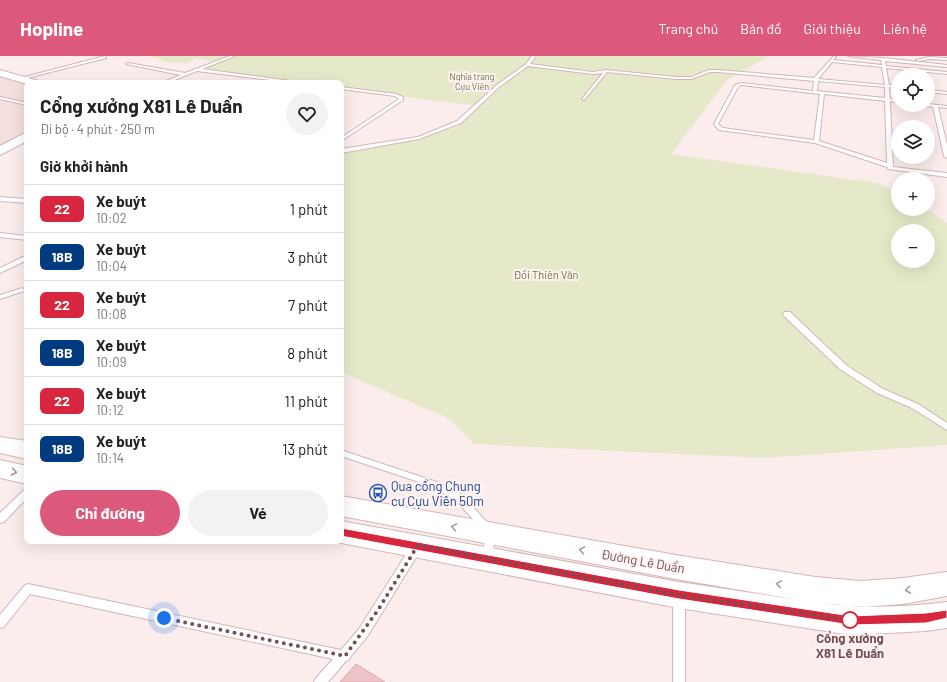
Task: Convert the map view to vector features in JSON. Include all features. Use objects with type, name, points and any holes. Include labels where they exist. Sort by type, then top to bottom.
[{"type":"main road","points":[[0,445],[24,449]]},
{"type":"main road","points":[[0,469],[24,474]]},
{"type":"main road","name":"Đường Lê Duẩn","points":[[344,507],[679,595],[851,621],[918,618],[947,614]]},
{"type":"main road","name":"Đường Lê Duẩn","points":[[344,533],[418,545],[489,546],[676,567],[815,590],[861,594],[947,584]]},
{"type":"street","points":[[0,73],[24,80]]},
{"type":"street","points":[[0,151],[24,138]]},
{"type":"lane","points":[[170,80],[234,56]]},
{"type":"lane","points":[[344,150],[419,138],[459,122],[498,86],[527,65],[534,56]]},
{"type":"lane","points":[[815,92],[816,78],[835,56]]},
{"type":"lane","points":[[850,56],[945,65]]},
{"type":"lane","points":[[18,79],[104,57]]},
{"type":"lane","points":[[940,58],[945,65]]},
{"type":"lane","points":[[880,59],[884,66],[887,86],[886,100],[890,166]]},
{"type":"lane","points":[[918,63],[918,59],[947,59]]},
{"type":"lane","points":[[831,61],[947,73]]},
{"type":"lane","points":[[128,64],[185,74]]},
{"type":"lane","points":[[527,65],[593,72],[686,78],[710,71],[718,71],[766,76],[816,78],[891,86]]},
{"type":"lane","points":[[197,70],[279,80]]},
{"type":"lane","points":[[584,99],[606,72]]},
{"type":"lane","points":[[891,100],[747,84],[737,85],[716,124],[721,129],[816,142],[890,166],[947,175]]},
{"type":"lane","points":[[344,88],[396,95],[401,98],[400,102],[344,138]]},
{"type":"lane","points":[[935,91],[947,93]]},
{"type":"lane","points":[[816,142],[822,92]]},
{"type":"lane","points":[[0,98],[24,103]]},
{"type":"lane","points":[[0,103],[9,100]]},
{"type":"lane","points":[[947,107],[935,105],[947,156]]},
{"type":"lane","points":[[344,133],[351,134]]},
{"type":"lane","points":[[890,166],[947,171]]},
{"type":"lane","points":[[0,199],[24,202]]},
{"type":"lane","points":[[0,235],[24,238]]},
{"type":"lane","points":[[0,271],[24,259]]},
{"type":"lane","points":[[0,296],[24,289]]},
{"type":"lane","points":[[787,314],[843,367],[880,391],[921,410],[947,427]]},
{"type":"lane","points":[[344,454],[434,484],[458,496],[489,546]]},
{"type":"lane","points":[[0,519],[24,495]]},
{"type":"lane","points":[[320,682],[345,656],[378,610],[418,545]]},
{"type":"lane","points":[[0,623],[28,589],[345,656]]},
{"type":"lane","points":[[679,595],[679,682]]},
{"type":"shaded area","points":[[0,76],[24,83],[24,133],[0,146]]},
{"type":"green space","name":"Đồi Thiên Văn","points":[[149,56],[769,56],[727,80],[671,154],[877,183],[891,189],[891,216],[935,216],[935,214],[947,223],[947,445],[765,458],[474,444],[448,418],[344,373],[344,153],[423,138],[458,126],[480,106],[344,89],[344,80],[269,80],[199,71],[219,63],[196,58],[186,63],[163,62],[162,60]]},
{"type":"building","points":[[356,664],[385,682],[340,682]]},
{"type":"bus line","name":"22","points":[[344,533],[679,595],[851,621],[926,618],[947,615]]},
{"type":"place","name":"Qua cổng Chung cư Cựu Viên 50m","points":[[378,493]]},
{"type":"place","name":"Cổng xưởng X81 Lê Duẩn","points":[[850,620]]},
{"type":"route","points":[[164,618],[345,656],[363,633],[418,545],[679,595],[851,621],[850,620]]},
{"type":"park label","name":"Nghĩa trang Cựu Viên","points":[[472,82]]}]
